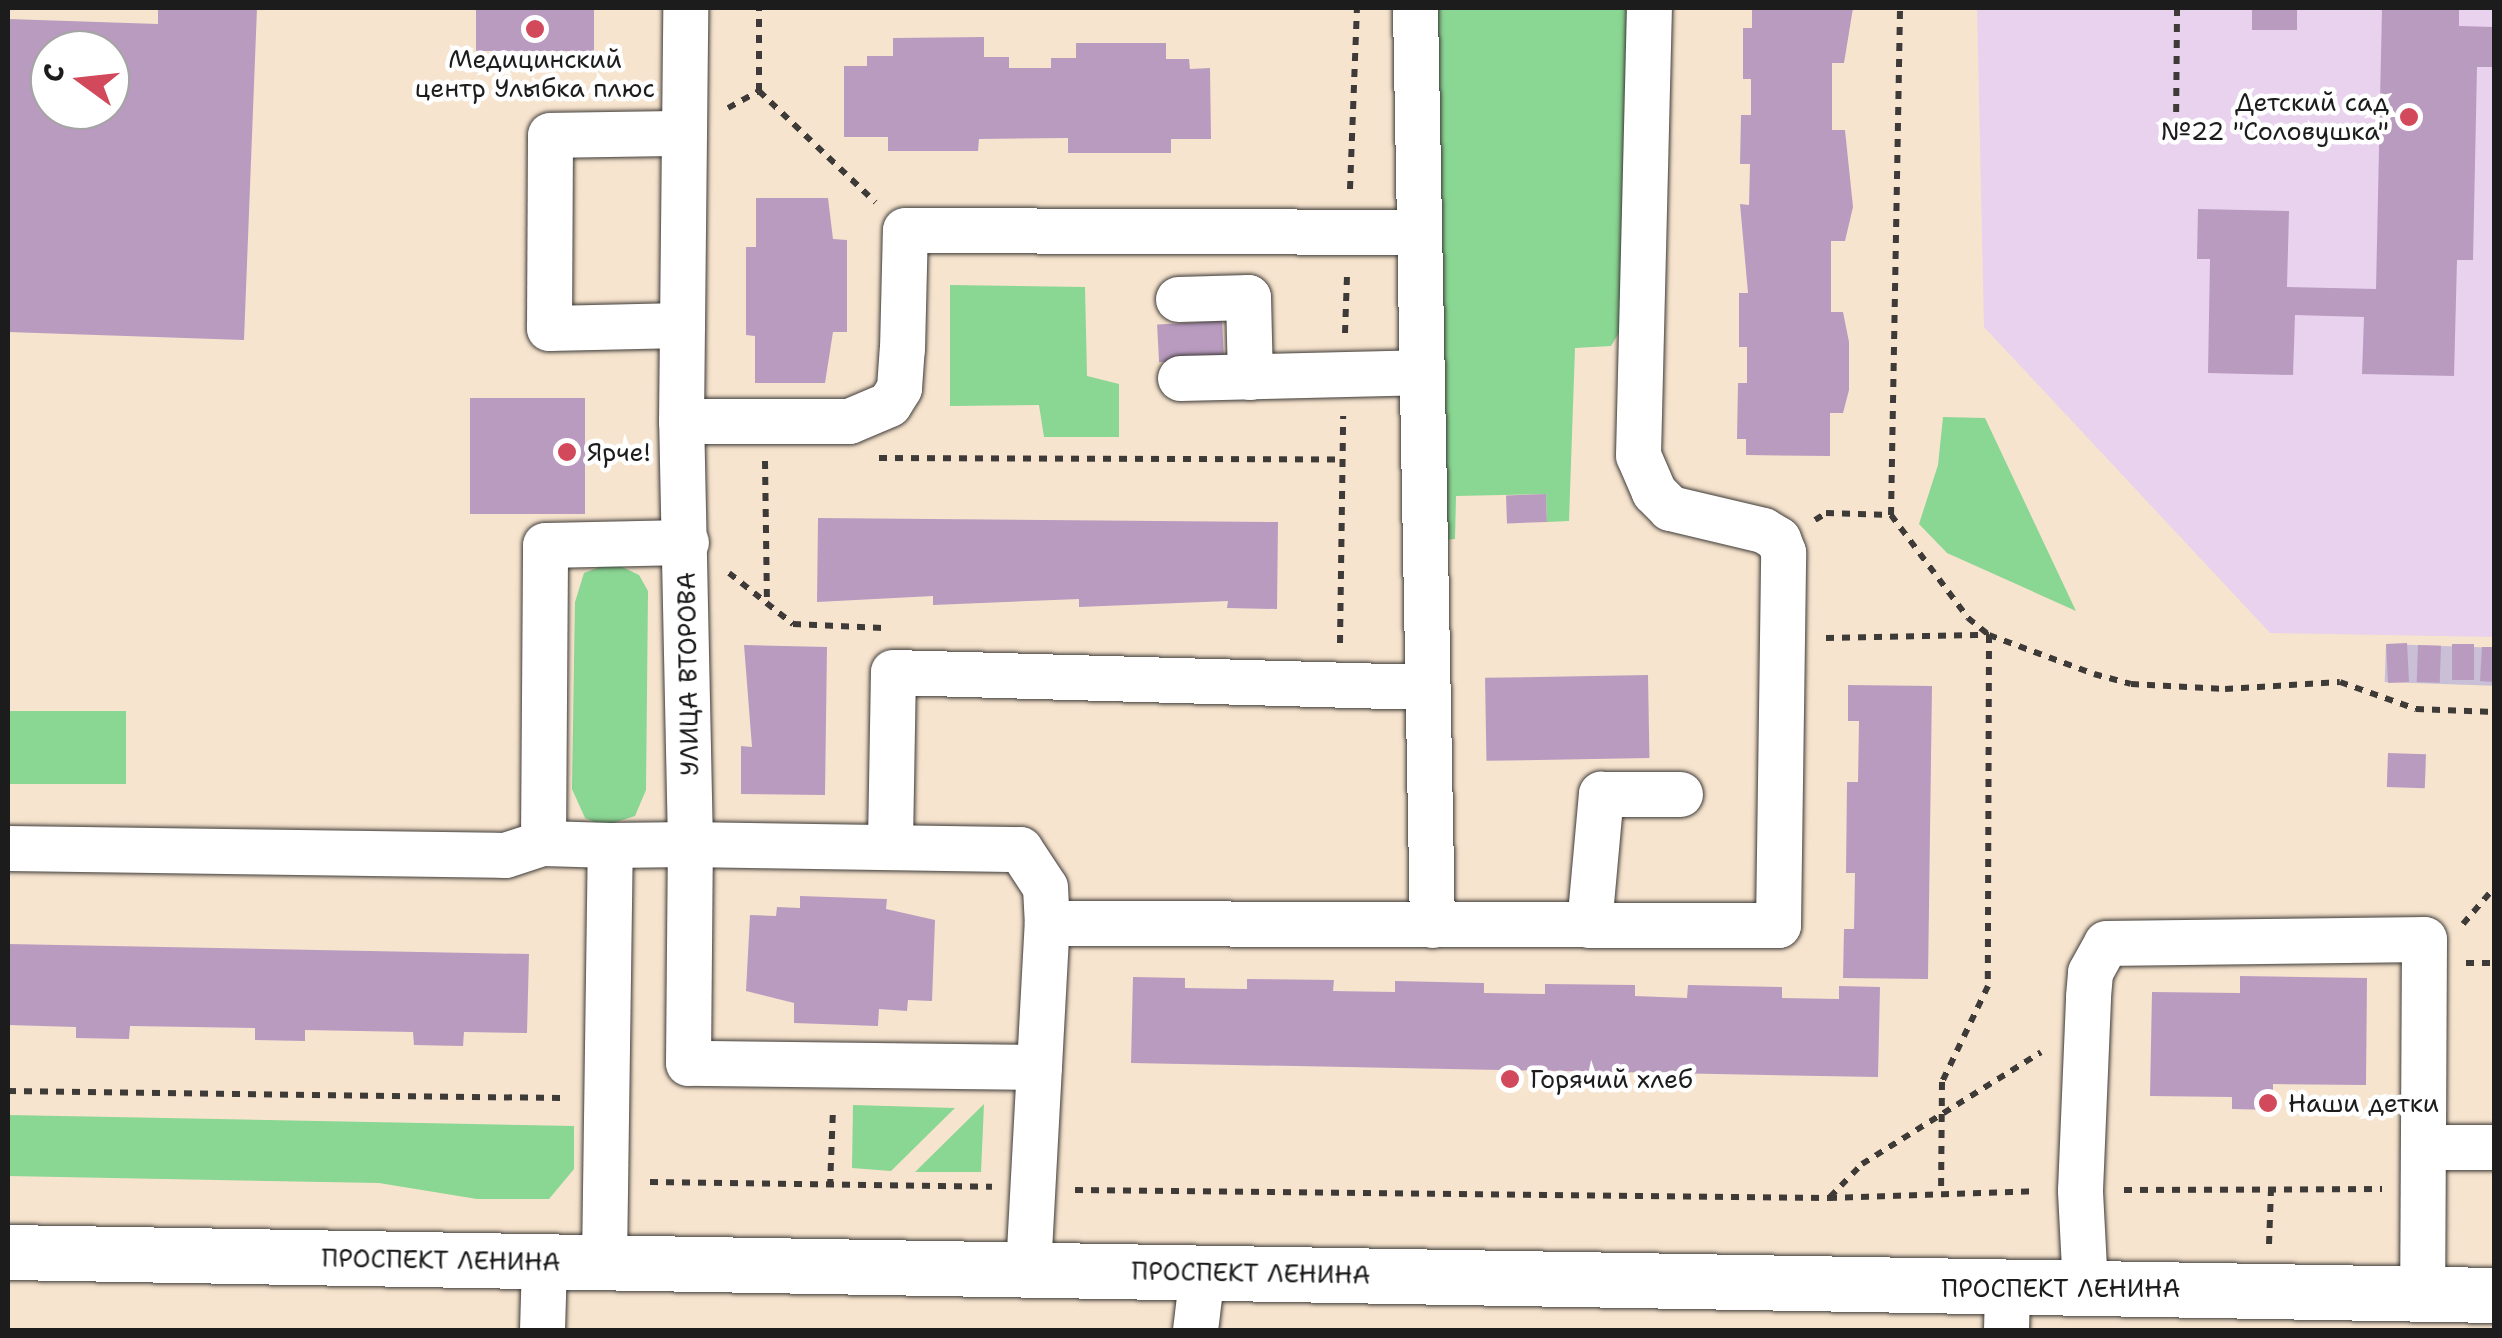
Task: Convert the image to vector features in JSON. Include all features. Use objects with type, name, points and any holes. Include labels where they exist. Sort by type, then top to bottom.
[{"type":"main road","name":"ПРОСПЕКТ ЛЕНИНА","points":[[8,1252],[1202,1272],[2006,1309],[2085,1287],[2494,1296]]},
{"type":"street","name":"УЛИЦА ВТОРОВА","points":[[685,8],[682,439],[690,844],[688,1063],[1039,1067]]},
{"type":"street","points":[[1415,8],[1424,688],[1432,925]]},
{"type":"street","points":[[1047,923],[1778,926],[1782,639],[1778,540],[1670,508],[1654,492],[1638,455],[1649,8]]},
{"type":"street","points":[[682,326],[549,328],[550,135],[684,133]]},
{"type":"street","points":[[682,439],[849,421],[889,404],[901,368],[906,230],[1418,232]]},
{"type":"street","points":[[1178,300],[1248,297],[1250,377]]},
{"type":"street","points":[[1180,378],[1419,372]]},
{"type":"street","points":[[543,843],[546,545],[686,542]]},
{"type":"street","points":[[890,842],[893,672],[1424,688]]},
{"type":"street","points":[[1589,925],[1601,794],[1680,794]]},
{"type":"street","points":[[8,848],[505,855],[543,843],[890,842],[1020,849],[1045,887],[1047,923],[1028,1269]]},
{"type":"street","points":[[604,1262],[610,845]]},
{"type":"street","points":[[2085,1287],[2080,1190],[2088,1024],[2098,952],[2120,939],[2424,939],[2422,1294]]},
{"type":"street","points":[[2424,1168],[2494,1147]]},
{"type":"street","points":[[542,1330],[544,1262]]},
{"type":"street","points":[[1195,1330],[1202,1272]]},
{"type":"path","points":[[759,8],[758,90],[906,230]]},
{"type":"path","points":[[1900,8],[1891,515],[1952,600],[1990,634],[1988,986],[1942,1082],[1942,1194]]},
{"type":"path","points":[[2176,128],[2177,8]]},
{"type":"path","points":[[684,133],[758,90]]},
{"type":"path","points":[[682,439],[764,458],[784,458]]},
{"type":"path","points":[[764,458],[767,600]]},
{"type":"path","points":[[864,458],[1343,460]]},
{"type":"path","points":[[1778,540],[1826,513],[1891,515]]},
{"type":"path","points":[[686,542],[767,600],[793,624],[896,628],[893,672]]},
{"type":"path","points":[[1782,639],[1990,634],[2131,684],[2225,689],[2340,682],[2416,710],[2494,712]]},
{"type":"path","points":[[1830,1198],[1862,1164],[1941,1120],[2088,1024]]},
{"type":"path","points":[[8,1091],[604,1099]]},
{"type":"path","points":[[603,1181],[1830,1198],[2080,1190],[2424,1168]]},
{"type":"shaded area","points":[[1977,8],[2494,8],[2494,637],[2270,633],[1984,327]]},
{"type":"shaded area","points":[[2386,644],[2494,648],[2493,686],[2385,682]]},
{"type":"green space","points":[[1435,8],[1628,8],[1620,331],[1611,346],[1575,348],[1569,521],[1547,522],[1546,494],[1456,496],[1455,539],[1443,540]]},
{"type":"green space","points":[[950,285],[1085,287],[1087,376],[1119,384],[1119,437],[1044,437],[1039,405],[950,406]]},
{"type":"green space","points":[[1943,417],[1985,418],[2076,611],[1947,553],[1919,524],[1938,465]]},
{"type":"green space","points":[[612,562],[639,575],[648,591],[646,790],[635,816],[604,826],[585,818],[572,789],[575,602],[584,573]]},
{"type":"green space","points":[[8,711],[126,711],[126,784],[8,784]]},
{"type":"green space","points":[[984,1104],[981,1172],[915,1172]]},
{"type":"green space","points":[[853,1105],[955,1108],[891,1171],[852,1168]]},
{"type":"green space","points":[[8,1115],[574,1126],[574,1169],[549,1199],[477,1199],[379,1183],[8,1176]]},
{"type":"building","points":[[158,8],[257,8],[244,340],[8,332],[8,19],[158,24]]},
{"type":"building","name":"Медицинский центр Улыбка плюс","points":[[476,8],[594,8],[594,51],[476,51]]},
{"type":"building","points":[[1752,8],[1853,8],[1844,63],[1832,63],[1832,130],[1845,130],[1853,207],[1845,241],[1831,241],[1831,312],[1843,312],[1849,342],[1849,390],[1843,413],[1830,413],[1830,456],[1746,455],[1746,439],[1737,439],[1738,383],[1747,383],[1747,347],[1739,347],[1739,293],[1748,293],[1740,204],[1749,205],[1750,164],[1740,164],[1741,115],[1751,115],[1751,79],[1743,79],[1743,28],[1752,28]]},
{"type":"building","points":[[2252,8],[2297,8],[2297,30],[2252,30]]},
{"type":"building","points":[[2382,8],[2459,8],[2459,26],[2494,27],[2494,67],[2477,67],[2473,260],[2457,260],[2454,376],[2362,374],[2364,317],[2295,315],[2293,375],[2208,373],[2210,259],[2197,259],[2198,209],[2289,211],[2287,287],[2376,289]]},
{"type":"building","points":[[984,37],[984,57],[1009,57],[1009,68],[1051,68],[1051,58],[1076,58],[1076,43],[1166,43],[1166,59],[1189,59],[1190,69],[1210,68],[1211,139],[1171,139],[1171,153],[1068,153],[1068,138],[979,139],[978,151],[888,151],[888,137],[844,137],[844,66],[867,66],[867,56],[893,56],[893,38]]},
{"type":"building","points":[[756,198],[828,198],[833,239],[847,240],[847,332],[833,332],[825,383],[755,383],[755,336],[746,335],[746,247],[756,247]]},
{"type":"building","points":[[1222,321],[1224,359],[1159,362],[1157,324]]},
{"type":"building","points":[[470,398],[585,398],[585,514],[470,514]]},
{"type":"building","points":[[1546,494],[1547,522],[1507,523],[1506,495]]},
{"type":"building","points":[[818,518],[1278,522],[1277,609],[1227,608],[1228,601],[1079,607],[1079,599],[933,605],[933,596],[817,602]]},
{"type":"building","points":[[2407,643],[2409,682],[2388,683],[2386,644]]},
{"type":"building","points":[[2452,644],[2474,644],[2474,680],[2452,680]]},
{"type":"building","points":[[744,645],[827,647],[825,795],[741,794],[741,746],[752,747]]},
{"type":"building","points":[[2418,645],[2441,646],[2440,683],[2417,682]]},
{"type":"building","points":[[2482,647],[2494,647],[2494,682],[2480,681]]},
{"type":"building","points":[[1648,675],[1649,758],[1486,761],[1485,678]]},
{"type":"building","points":[[1848,685],[1932,686],[1928,979],[1843,978],[1844,929],[1854,929],[1855,873],[1846,873],[1847,782],[1858,782],[1859,721],[1848,721]]},
{"type":"building","points":[[2388,753],[2426,754],[2425,788],[2387,787]]},
{"type":"building","points":[[800,896],[887,899],[886,909],[935,920],[932,1001],[908,1000],[907,1011],[879,1009],[878,1026],[794,1023],[794,1003],[746,991],[750,915],[776,916],[777,907],[800,908]]},
{"type":"building","points":[[8,944],[529,954],[527,1033],[464,1032],[463,1046],[414,1045],[413,1032],[305,1030],[305,1041],[255,1040],[255,1028],[130,1026],[129,1039],[76,1038],[76,1027],[8,1025]]},
{"type":"building","points":[[2240,976],[2367,978],[2366,1085],[2273,1084],[2273,1110],[2232,1109],[2232,1097],[2150,1096],[2152,992],[2240,993]]},
{"type":"building","points":[[1133,977],[1185,978],[1185,988],[1247,989],[1247,979],[1334,980],[1333,991],[1395,992],[1395,981],[1484,983],[1484,993],[1545,994],[1545,984],[1635,985],[1635,996],[1687,998],[1688,985],[1782,987],[1782,998],[1839,999],[1839,986],[1880,987],[1878,1077],[1131,1063]]},
{"type":"place","name":"Медицинский центр Улыбка плюс","points":[[535,29]]},
{"type":"place","name":"Детский сад №22 \"Соловушка\"","points":[[2409,117]]},
{"type":"place","name":"Ярче!","points":[[567,452]]},
{"type":"place","name":"Горячий хлеб","points":[[1510,1079]]},
{"type":"place","name":"Наши детки","points":[[2268,1103]]}]
